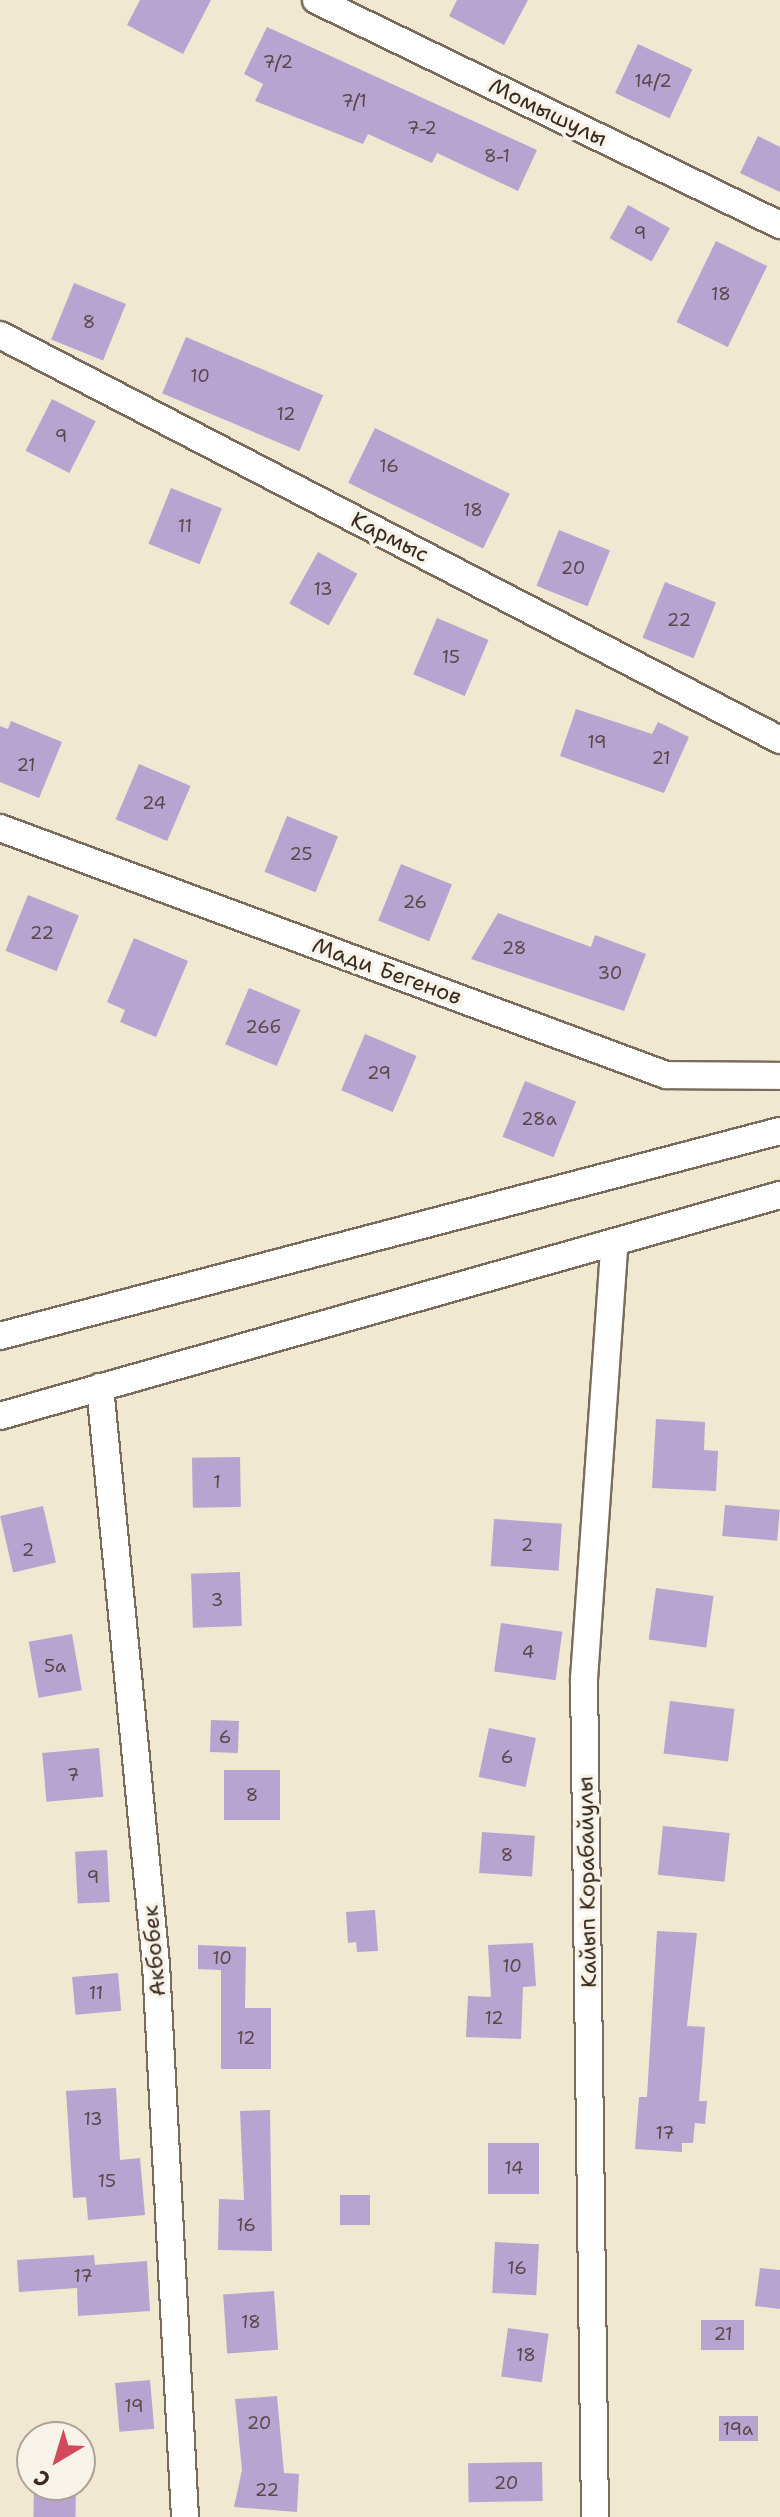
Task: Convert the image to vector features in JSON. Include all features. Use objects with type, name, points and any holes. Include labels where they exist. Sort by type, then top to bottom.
[{"type":"street","name":"Момышулы","points":[[316,0],[780,225]]},
{"type":"street","name":"Кармыс","points":[[0,335],[780,740]]},
{"type":"street","name":"Мади Бегенов","points":[[0,828],[666,1075],[780,1076]]},
{"type":"street","points":[[0,1336],[780,1131]]},
{"type":"street","points":[[0,1416],[614,1247],[780,1195]]},
{"type":"street","name":"Кайып Корабайулы","points":[[595,2517],[584,1679],[614,1247]]},
{"type":"street","name":"Акбобек","points":[[100,1387],[156,1964],[185,2517]]},
{"type":"building","points":[[140,0],[211,0],[183,54],[127,25]]},
{"type":"building","points":[[457,0],[528,0],[504,45],[449,16]]},
{"type":"building","points":[[267,27],[537,150],[518,191],[437,153],[432,163],[368,134],[363,144],[255,101],[263,84],[244,74]]},
{"type":"building","points":[[638,44],[692,69],[670,118],[615,93]]},
{"type":"building","points":[[758,136],[780,147],[780,192],[740,173]]},
{"type":"building","points":[[628,205],[670,228],[652,262],[610,238]]},
{"type":"building","points":[[716,241],[767,266],[728,347],[677,322]]},
{"type":"building","points":[[74,283],[126,304],[103,361],[51,340]]},
{"type":"building","points":[[186,337],[323,395],[299,451],[162,393]]},
{"type":"building","points":[[52,399],[96,421],[69,473],[26,451]]},
{"type":"building","points":[[375,428],[510,494],[483,549],[348,483]]},
{"type":"building","points":[[171,488],[222,509],[200,564],[149,544]]},
{"type":"building","points":[[559,530],[610,551],[588,606],[537,586]]},
{"type":"building","points":[[318,552],[357,574],[329,625],[289,604]]},
{"type":"building","points":[[665,582],[716,603],[694,658],[643,638]]},
{"type":"building","points":[[437,618],[489,640],[465,696],[413,674]]},
{"type":"building","points":[[576,709],[652,734],[658,722],[689,737],[664,793],[560,756]]},
{"type":"building","points":[[11,721],[62,742],[39,798],[0,782],[0,726],[8,729]]},
{"type":"building","points":[[139,764],[191,786],[167,841],[116,819]]},
{"type":"building","points":[[287,816],[338,837],[316,892],[265,872]]},
{"type":"building","points":[[401,864],[452,885],[429,941],[378,921]]},
{"type":"building","points":[[28,895],[79,916],[57,971],[6,951]]},
{"type":"building","points":[[498,913],[591,947],[595,935],[646,954],[624,1011],[471,959]]},
{"type":"building","points":[[134,938],[188,961],[156,1037],[120,1022],[125,1010],[107,1002]]},
{"type":"building","points":[[249,988],[301,1010],[277,1066],[225,1044]]},
{"type":"building","points":[[365,1034],[417,1056],[393,1112],[341,1090]]},
{"type":"building","points":[[525,1081],[576,1102],[554,1157],[503,1137]]},
{"type":"building","points":[[656,1419],[705,1422],[704,1450],[718,1451],[716,1491],[652,1488]]},
{"type":"building","points":[[240,1457],[241,1507],[193,1508],[192,1458]]},
{"type":"building","points":[[725,1505],[780,1510],[777,1541],[722,1536]]},
{"type":"building","points":[[43,1506],[56,1563],[13,1572],[0,1516]]},
{"type":"building","points":[[494,1519],[562,1524],[559,1571],[491,1566]]},
{"type":"building","points":[[240,1572],[242,1626],[193,1628],[191,1574]]},
{"type":"building","points":[[656,1588],[713,1596],[706,1648],[649,1639]]},
{"type":"building","points":[[501,1623],[562,1632],[556,1680],[494,1672]]},
{"type":"building","points":[[72,1634],[82,1690],[39,1698],[29,1642]]},
{"type":"building","points":[[670,1701],[735,1709],[728,1762],[664,1754]]},
{"type":"building","points":[[211,1720],[239,1721],[238,1753],[210,1752]]},
{"type":"building","points":[[489,1728],[536,1738],[526,1787],[479,1777]]},
{"type":"building","points":[[99,1748],[103,1797],[46,1802],[42,1753]]},
{"type":"building","points":[[224,1770],[280,1770],[280,1820],[224,1820]]},
{"type":"building","points":[[663,1826],[730,1833],[725,1882],[658,1875]]},
{"type":"building","points":[[482,1832],[535,1836],[532,1877],[479,1873]]},
{"type":"building","points":[[107,1850],[110,1902],[78,1904],[75,1852]]},
{"type":"building","points":[[375,1910],[378,1951],[357,1952],[356,1942],[348,1943],[346,1912]]},
{"type":"building","points":[[657,1931],[697,1933],[687,2026],[705,2027],[699,2101],[707,2101],[705,2124],[695,2123],[693,2143],[682,2143],[682,2152],[635,2149],[639,2097],[647,2097]]},
{"type":"building","points":[[533,1943],[536,1986],[523,1987],[521,2039],[466,2037],[468,1996],[491,1997],[488,1945]]},
{"type":"building","points":[[198,1945],[246,1947],[245,2008],[271,2008],[271,2069],[221,2069],[221,1970],[198,1969]]},
{"type":"building","points":[[118,1973],[121,2011],[75,2015],[72,1977]]},
{"type":"building","points":[[116,2088],[120,2160],[140,2158],[145,2215],[88,2220],[86,2197],[73,2198],[66,2091]]},
{"type":"building","points":[[270,2110],[272,2251],[218,2250],[219,2199],[244,2200],[240,2111]]},
{"type":"building","points":[[488,2143],[539,2143],[539,2194],[488,2194]]},
{"type":"building","points":[[340,2195],[370,2195],[370,2225],[340,2225]]},
{"type":"building","points":[[495,2242],[539,2244],[536,2295],[492,2293]]},
{"type":"building","points":[[94,2255],[95,2265],[147,2261],[150,2311],[78,2316],[77,2288],[19,2292],[17,2260]]},
{"type":"building","points":[[760,2268],[780,2270],[780,2309],[755,2306]]},
{"type":"building","points":[[274,2291],[278,2350],[227,2353],[223,2295]]},
{"type":"building","points":[[701,2320],[744,2320],[744,2350],[701,2350]]},
{"type":"building","points":[[508,2328],[549,2334],[542,2382],[501,2377]]},
{"type":"building","points":[[150,2380],[154,2429],[119,2432],[115,2383]]},
{"type":"building","points":[[277,2396],[284,2473],[299,2474],[297,2512],[234,2507],[242,2470],[235,2399]]},
{"type":"building","points":[[719,2416],[758,2416],[758,2441],[719,2441]]},
{"type":"building","points":[[542,2462],[543,2501],[469,2502],[468,2463]]},
{"type":"building","points":[[34,2501],[76,2501],[75,2517],[33,2517]]}]
